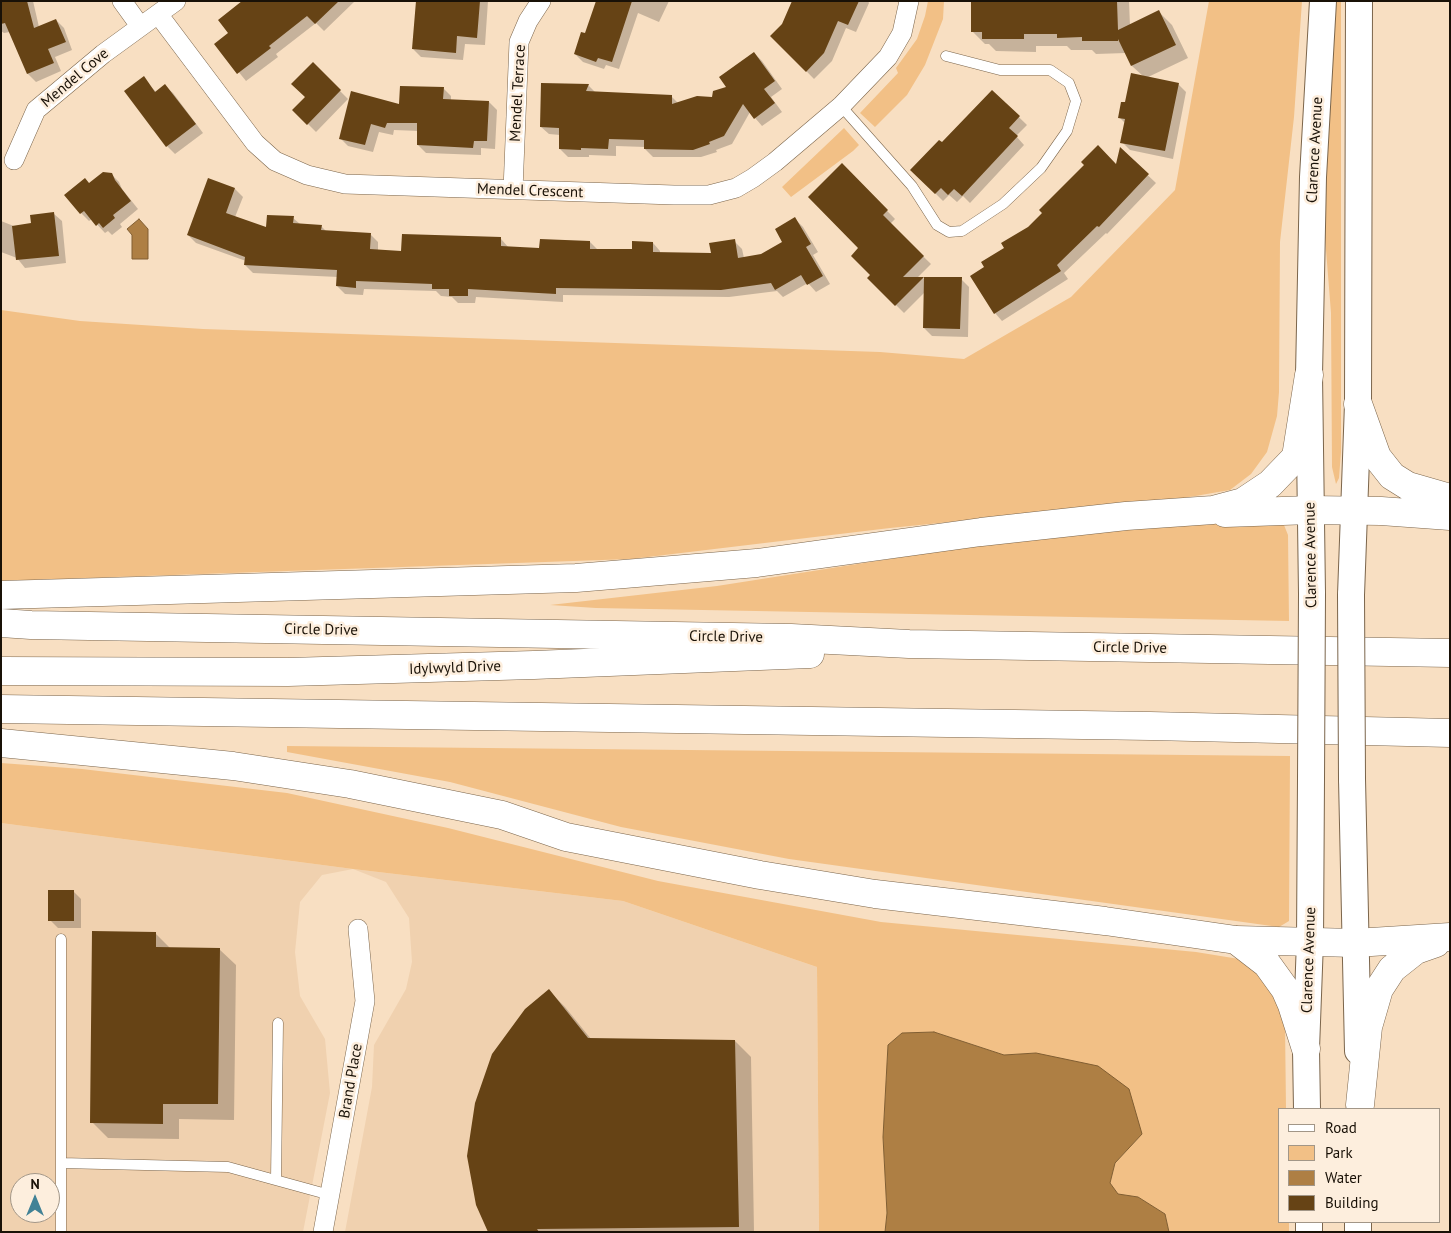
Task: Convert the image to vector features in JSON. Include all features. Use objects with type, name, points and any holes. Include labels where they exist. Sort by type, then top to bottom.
[{"type":"highway","points":[[1,595],[576,578],[756,563],[981,532],[1126,516],[1213,510],[1242,502],[1270,484],[1296,457],[1309,376]]},
{"type":"highway","points":[[1358,404],[1376,457],[1392,476],[1408,486],[1450,498]]},
{"type":"highway","points":[[1126,516],[1311,510],[1381,511],[1450,516]]},
{"type":"highway","name":"Circle Drive","points":[[1,623],[791,638],[909,644],[1450,653]]},
{"type":"highway","name":"Idylwyld Drive","points":[[1,671],[288,672],[514,666],[792,656],[909,644]]},
{"type":"highway","points":[[1,709],[1120,725],[1450,733]]},
{"type":"highway","points":[[1,743],[233,766],[350,784],[502,815],[566,837],[760,875],[875,894],[1236,940],[1355,943],[1450,938]]},
{"type":"highway","points":[[1360,1107],[1368,1027],[1379,989],[1392,969],[1416,950],[1450,938]]},
{"type":"highway","points":[[1236,940],[1267,964],[1285,989],[1306,1048]]},
{"type":"main road","name":"Clarence Avenue","points":[[1307,1108],[1306,1048],[1310,941],[1312,594],[1309,376],[1313,177],[1323,1]]},
{"type":"main road","points":[[1359,1],[1358,404],[1351,595],[1352,779],[1360,1107]]},
{"type":"street","points":[[122,1],[140,26]]},
{"type":"street","points":[[158,14],[176,1]]},
{"type":"street","name":"Mendel Terrace","points":[[513,190],[519,42],[528,21],[541,1]]},
{"type":"street","name":"Mendel Crescent","points":[[158,14],[255,143],[275,161],[307,175],[345,184],[709,195],[736,188],[753,178],[841,106],[888,57],[902,33],[909,1]]},
{"type":"street","name":"Mendel Cove","points":[[14,160],[36,110],[102,54],[158,14]]},
{"type":"street","name":"Brand Place","points":[[323,1232],[365,1000],[358,929]]},
{"type":"lane","points":[[841,106],[912,186],[937,225],[949,232],[962,231],[1003,204],[1041,168],[1068,131],[1076,101],[1069,83],[1050,70],[1000,70],[946,56]]},
{"type":"lane","points":[[60,939],[61,1232]]},
{"type":"lane","points":[[276,1180],[278,1022]]},
{"type":"lane","points":[[61,1163],[228,1168],[330,1195]]},
{"type":"shaded area","points":[[1,823],[353,869],[322,875],[300,902],[295,952],[300,996],[325,1039],[330,1093],[303,1232],[1,1232]]},
{"type":"shaded area","points":[[353,869],[623,901],[817,967],[819,1232],[345,1232],[372,1087],[374,1045],[406,989],[412,962],[409,918],[386,882]]},
{"type":"green space","points":[[928,1],[944,1],[943,19],[925,65],[907,95],[875,127],[860,113],[898,73],[896,68],[917,39]]},
{"type":"green space","points":[[1209,1],[1302,1],[1294,117],[1280,242],[1279,392],[1277,416],[1267,452],[1251,474],[1230,490],[1178,499],[890,528],[631,559],[1,581],[1,310],[80,321],[203,329],[880,352],[964,359],[1071,297],[1175,190]]},
{"type":"green space","points":[[1334,1],[1341,1],[1341,452],[1339,478],[1336,484],[1332,467],[1331,313],[1323,212]]},
{"type":"green space","points":[[844,128],[859,145],[791,197],[782,187]]},
{"type":"green space","points":[[1269,517],[1284,525],[1288,535],[1289,621],[596,608],[550,605],[717,586],[998,542],[1104,528]]},
{"type":"green space","points":[[287,746],[1290,756],[1289,921],[1279,927],[789,859],[621,827],[450,782],[287,752]]},
{"type":"green space","points":[[1,763],[82,769],[287,793],[448,828],[658,881],[881,922],[1196,952],[1239,959],[1269,983],[1285,1024],[1286,1108],[1278,1108],[1278,1223],[1289,1223],[1289,1232],[1169,1232],[1165,1214],[1138,1197],[1118,1195],[1110,1183],[1115,1163],[1142,1134],[1036,1053],[1004,1055],[934,1032],[902,1033],[888,1045],[883,1137],[887,1213],[885,1232],[819,1232],[817,967],[623,901],[353,869],[1,823]]},
{"type":"water","points":[[139,219],[148,229],[148,259],[132,259],[132,235],[127,229]]},
{"type":"water","points":[[934,1032],[1004,1055],[1036,1053],[1098,1066],[1129,1089],[1142,1134],[1115,1163],[1110,1183],[1118,1194],[1138,1197],[1165,1214],[1169,1232],[885,1232],[887,1213],[883,1137],[888,1045],[902,1033]]},
{"type":"building","points":[[1,1],[27,1],[34,28],[56,19],[66,42],[48,49],[54,63],[27,74],[5,23],[1,24]]},
{"type":"building","points":[[242,1],[339,1],[315,24],[307,16],[269,46],[271,48],[237,74],[214,44],[228,33],[218,20]]},
{"type":"building","points":[[416,1],[480,1],[477,38],[457,36],[456,53],[412,49]]},
{"type":"building","points":[[596,1],[632,1],[612,62],[598,58],[596,62],[574,54],[581,32],[585,33]]},
{"type":"building","points":[[792,1],[859,1],[848,25],[838,21],[824,53],[806,72],[770,36],[782,24]]},
{"type":"building","points":[[971,1],[1117,1],[1118,30],[1159,10],[1176,45],[1131,66],[1118,39],[1118,41],[1082,41],[1082,37],[1057,38],[1057,34],[1024,34],[1024,39],[982,39],[982,32],[971,32]]},
{"type":"building","points":[[754,52],[775,81],[764,89],[775,103],[754,119],[743,104],[724,136],[709,142],[710,144],[693,150],[644,149],[644,140],[609,139],[608,149],[559,149],[559,128],[540,127],[541,83],[589,84],[586,91],[672,95],[672,104],[697,96],[712,97],[713,91],[726,87],[719,77]]},
{"type":"building","points":[[313,62],[341,90],[307,125],[292,110],[305,97],[291,84]]},
{"type":"building","points":[[1131,73],[1179,83],[1165,151],[1120,143],[1125,119],[1118,118],[1121,102],[1125,102]]},
{"type":"building","points":[[144,76],[155,92],[165,84],[196,124],[166,147],[124,91]]},
{"type":"building","points":[[400,86],[444,87],[443,99],[489,101],[487,141],[474,141],[473,148],[417,145],[417,123],[387,123],[385,128],[371,124],[365,145],[339,139],[351,91],[399,104]]},
{"type":"building","points":[[992,90],[1020,116],[1009,128],[1018,136],[962,196],[954,189],[948,195],[941,188],[935,194],[910,170],[939,140],[942,142]]},
{"type":"building","points":[[1098,145],[1116,164],[1120,147],[1149,174],[1099,227],[1097,226],[1057,265],[1061,271],[994,314],[970,276],[984,267],[981,262],[1004,248],[1001,243],[1028,227],[1042,213],[1039,210],[1084,165],[1081,162]]},
{"type":"building","points":[[842,163],[888,210],[883,215],[924,256],[903,277],[924,277],[895,306],[867,278],[870,275],[851,256],[858,248],[808,197]]},
{"type":"building","points":[[103,172],[112,173],[131,201],[113,215],[115,218],[103,228],[99,223],[96,226],[84,211],[80,214],[64,195],[85,178],[89,183]]},
{"type":"building","points":[[208,178],[235,188],[226,213],[266,227],[267,215],[294,216],[293,223],[322,225],[321,230],[371,233],[370,249],[401,251],[402,234],[501,237],[501,246],[539,248],[540,239],[590,241],[590,249],[632,249],[632,241],[653,242],[653,252],[711,253],[709,243],[735,239],[738,258],[761,254],[782,242],[775,229],[795,217],[811,244],[806,247],[823,276],[807,285],[801,275],[775,290],[771,283],[721,290],[556,288],[556,294],[468,289],[468,296],[449,296],[449,289],[432,289],[432,284],[356,281],[356,288],[336,286],[337,270],[244,265],[245,257],[187,235]]},
{"type":"building","points":[[54,212],[59,256],[16,260],[12,226],[31,223],[30,215]]},
{"type":"building","points":[[924,277],[962,277],[960,329],[923,328]]},
{"type":"building","points":[[48,890],[74,890],[74,921],[48,921]]},
{"type":"building","points":[[92,931],[156,932],[156,947],[220,948],[218,1104],[163,1104],[163,1124],[90,1123]]},
{"type":"building","points":[[549,989],[588,1038],[735,1040],[739,1227],[537,1229],[539,1232],[488,1232],[476,1205],[467,1156],[475,1103],[492,1054],[525,1009]]}]
